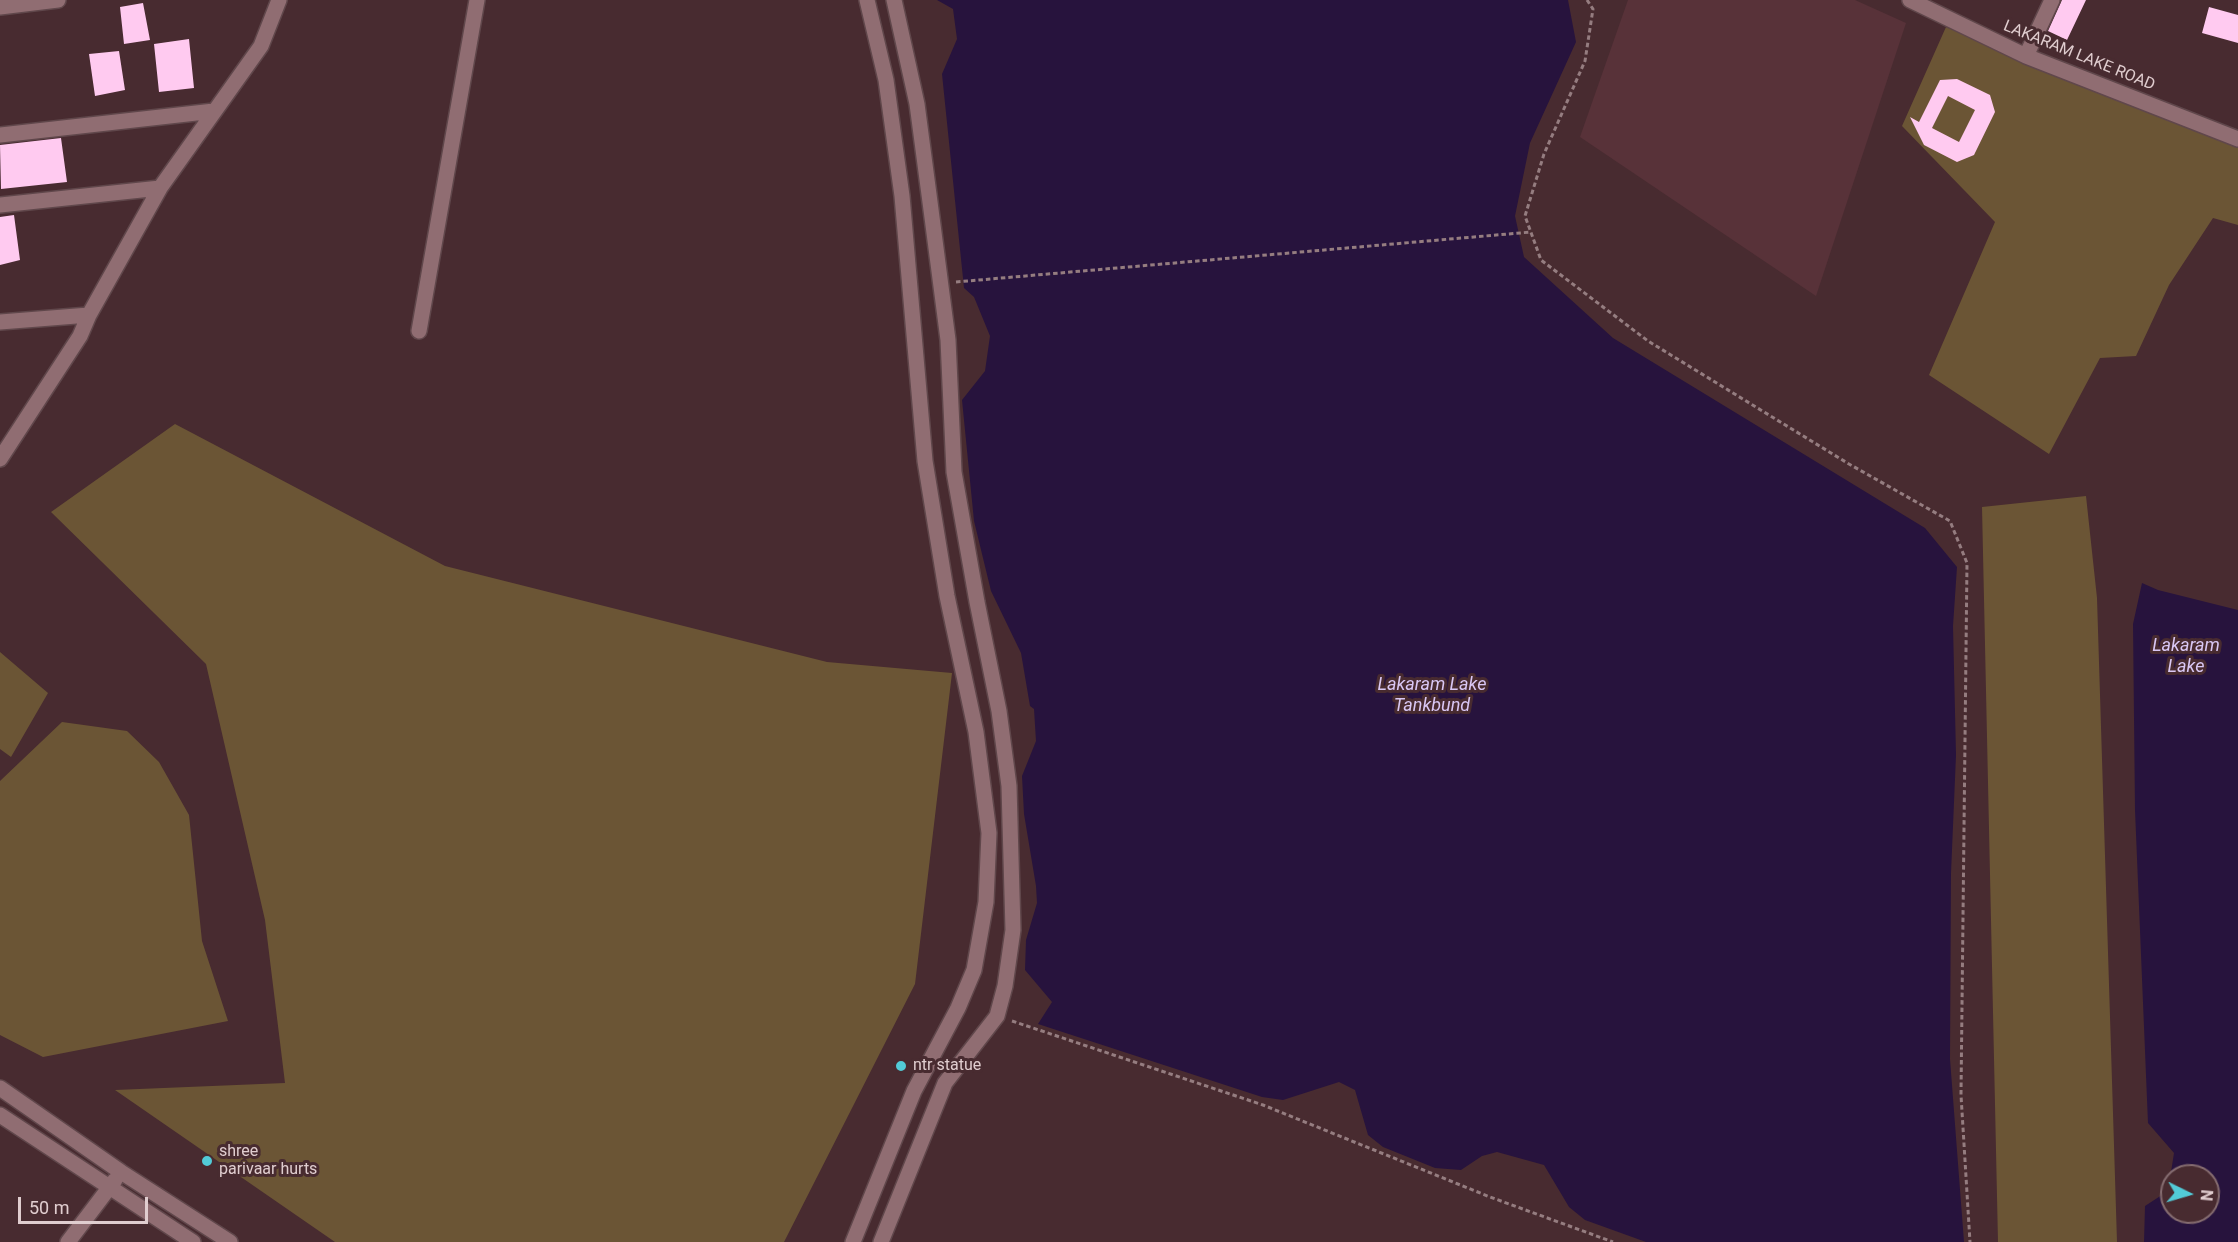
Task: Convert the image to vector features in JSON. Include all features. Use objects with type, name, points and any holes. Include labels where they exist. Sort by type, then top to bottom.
[{"type":"street","points":[[0,7],[58,0]]},
{"type":"street","points":[[0,459],[80,336],[89,315],[160,188],[261,46],[279,0]]},
{"type":"street","points":[[419,331],[477,0]]},
{"type":"street","points":[[853,1242],[914,1091],[958,1008],[974,970],[986,902],[989,833],[976,732],[947,596],[925,461],[902,196],[886,80],[867,0]]},
{"type":"street","points":[[881,1242],[945,1083],[997,1016],[1005,986],[1013,930],[1009,786],[999,711],[954,472],[948,340],[917,104],[894,0]]},
{"type":"street","name":"LAKARAM LAKE ROAD","points":[[1910,0],[2026,56],[2238,139]]},
{"type":"street","points":[[2026,56],[2052,0]]},
{"type":"street","points":[[0,135],[214,111]]},
{"type":"street","points":[[0,205],[160,188]]},
{"type":"street","points":[[0,322],[89,315]]},
{"type":"street","points":[[925,1071],[945,1083]]},
{"type":"street","points":[[0,1088],[121,1172],[230,1242]]},
{"type":"street","points":[[0,1115],[193,1242]]},
{"type":"street","points":[[68,1242],[121,1172]]},
{"type":"path","points":[[1587,0],[1593,9],[1585,61],[1541,164],[1525,216],[1541,260],[1648,341],[1848,464],[1950,521],[1967,563],[1961,1095],[1970,1242]]},
{"type":"path","points":[[941,285],[1531,232]]},
{"type":"path","points":[[997,1016],[1263,1105],[1490,1197],[1613,1242]]},
{"type":"shaded area","points":[[1628,0],[1855,0],[1906,23],[1816,296],[1580,137]]},
{"type":"shaded area","points":[[1946,27],[2238,146],[2238,225],[2213,218],[2169,285],[2136,356],[2100,358],[2049,454],[1929,375],[1995,222],[1902,126]]},
{"type":"shaded area","points":[[175,424],[445,566],[827,662],[952,673],[915,984],[784,1242],[335,1242],[115,1090],[285,1083],[265,920],[206,664],[51,512]]},
{"type":"shaded area","points":[[2086,496],[2097,598],[2117,1242],[1998,1242],[1982,507]]},
{"type":"shaded area","points":[[0,652],[48,693],[11,757],[0,749]]},
{"type":"shaded area","points":[[62,722],[127,731],[159,762],[189,815],[202,941],[228,1021],[43,1057],[0,1035],[0,781]]},
{"type":"water","name":"Lakaram Lake Tankbund","points":[[937,0],[1568,0],[1576,42],[1530,143],[1515,216],[1524,257],[1613,338],[1925,528],[1957,567],[1953,626],[1956,755],[1951,873],[1950,1059],[1964,1242],[1646,1242],[1585,1220],[1569,1207],[1544,1165],[1497,1152],[1482,1156],[1461,1170],[1435,1168],[1383,1147],[1368,1135],[1355,1090],[1339,1082],[1283,1100],[1262,1097],[1038,1024],[1052,1002],[1025,970],[1026,940],[1037,903],[1024,814],[1022,776],[1036,741],[1034,709],[1030,706],[1021,653],[991,591],[974,521],[962,400],[985,371],[990,336],[974,297],[964,288],[942,74],[957,39],[953,9]]},
{"type":"water","name":"Lakaram Lake","points":[[2142,583],[2158,590],[2238,610],[2238,1242],[2144,1242],[2145,1206],[2160,1196],[2160,1224],[2220,1224],[2220,1164],[2172,1164],[2174,1153],[2148,1123],[2135,810],[2133,624]]},
{"type":"building","points":[[2062,0],[2086,0],[2067,40],[2048,31]]},
{"type":"building","points":[[143,3],[150,40],[124,44],[120,7]]},
{"type":"building","points":[[2209,7],[2238,15],[2238,43],[2202,33]]},
{"type":"building","points":[[189,39],[194,88],[159,92],[154,44]]},
{"type":"building","points":[[119,51],[125,90],[95,96],[89,54]]},
{"type":"building","points":[[1957,79],[1990,95],[1995,112],[1974,155],[1957,162],[1924,145],[1910,117],[1919,122],[1940,80]],"holes":[[[1948,96],[1975,110],[1959,142],[1932,128]]]},
{"type":"building","points":[[61,138],[67,182],[1,189],[0,145]]},
{"type":"building","points":[[14,215],[20,260],[0,265],[0,217]]},
{"type":"place","name":"ntr statue","points":[[901,1066]]},
{"type":"place","name":"shree parivaar hurts","points":[[207,1161]]}]
